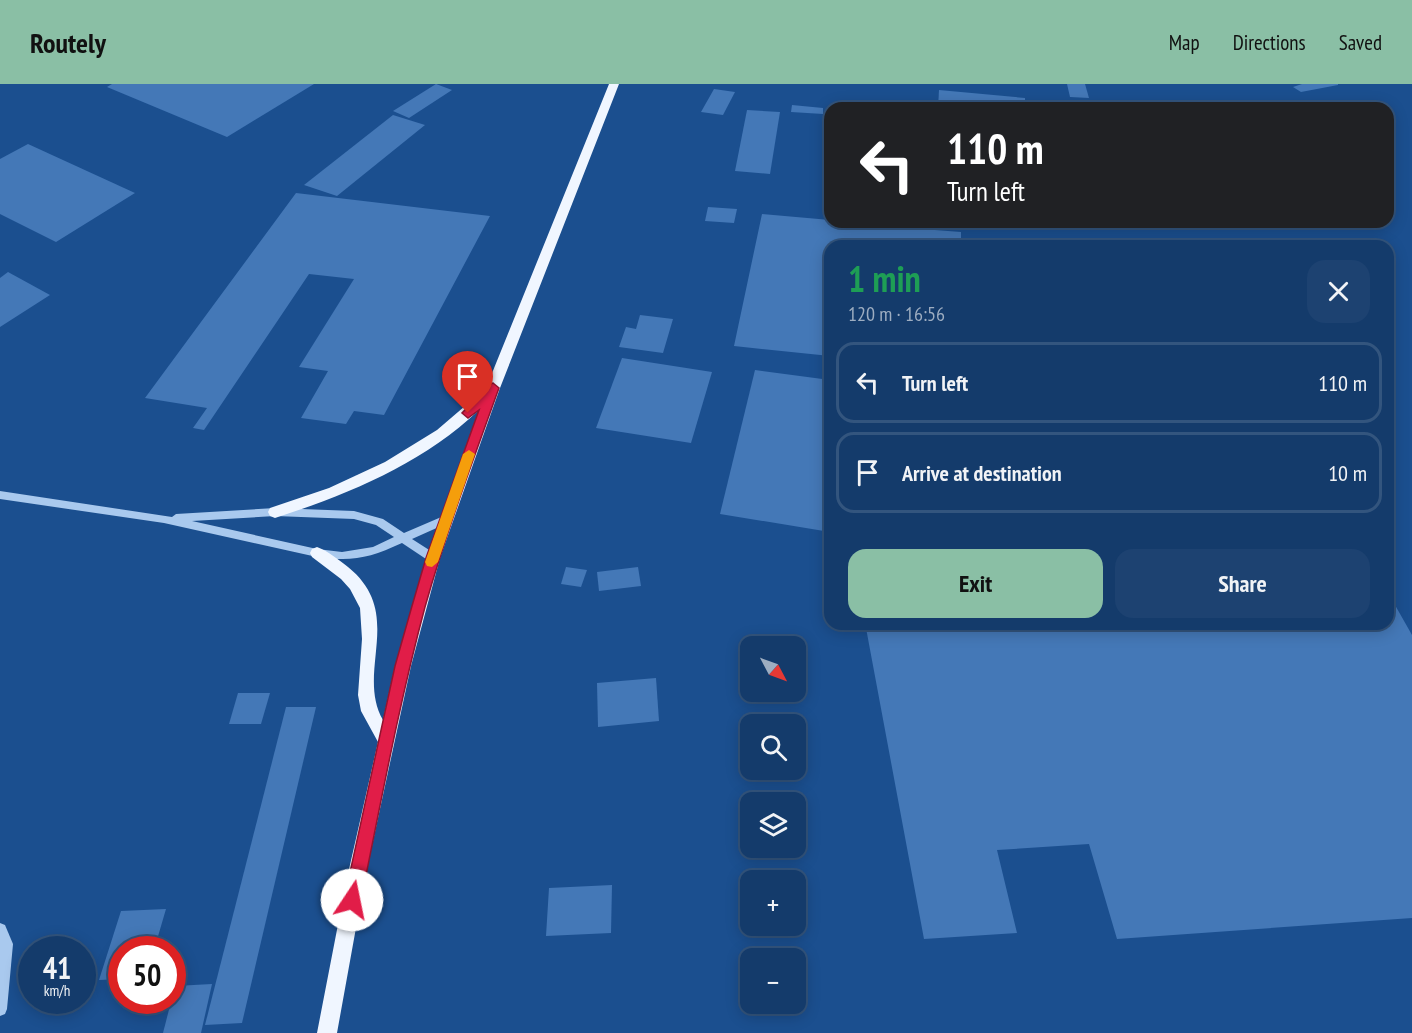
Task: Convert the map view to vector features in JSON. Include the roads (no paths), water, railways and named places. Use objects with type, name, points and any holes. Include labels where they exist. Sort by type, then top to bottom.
[{"type":"main road","points":[[327,1033],[356,878],[386,741],[403,666],[433,558],[493,388],[614,84]]},
{"type":"main road","points":[[275,512],[363,481],[402,461],[438,438],[493,388]]},
{"type":"main road","points":[[317,553],[348,574],[360,589],[369,609],[372,628],[366,699],[369,711],[386,741]]},
{"type":"street","points":[[0,495],[164,519],[317,553],[359,555],[374,552],[446,519]]},
{"type":"street","points":[[164,519],[275,512],[360,516],[379,522],[433,558]]},
{"type":"street","points":[[0,930],[6,944],[0,1009]]}]
